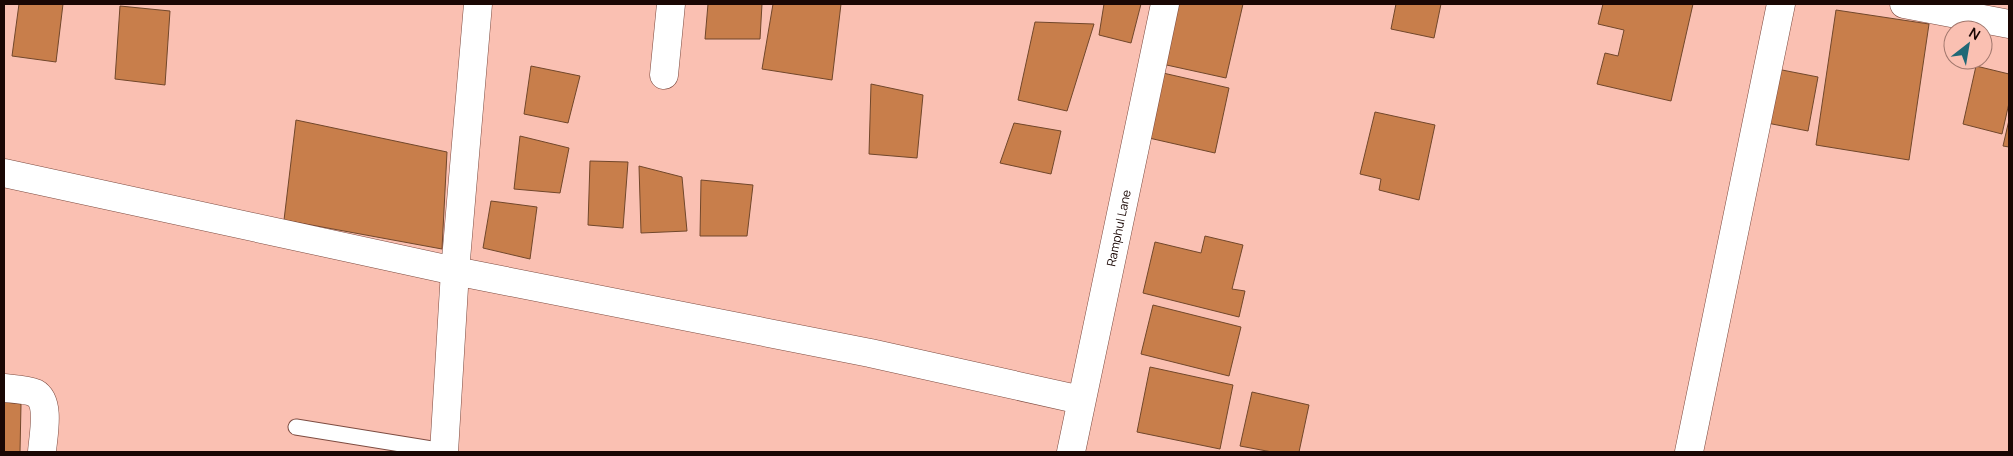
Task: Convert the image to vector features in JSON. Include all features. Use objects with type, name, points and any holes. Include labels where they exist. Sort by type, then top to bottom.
[{"type":"street","points":[[444,451],[455,271],[478,4]]},
{"type":"street","points":[[664,75],[672,4]]},
{"type":"street","name":"Ramphul Lane","points":[[1071,452],[1165,4]]},
{"type":"street","points":[[1689,452],[1781,4]]},
{"type":"street","points":[[1904,4],[2009,24]]},
{"type":"street","points":[[4,173],[455,271],[870,353],[1081,400]]},
{"type":"street","points":[[4,388],[33,392],[40,397],[45,406],[42,452]]},
{"type":"lane","points":[[296,426],[444,451]]},
{"type":"building","points":[[19,4],[63,4],[56,62],[12,56]]},
{"type":"building","points":[[708,4],[762,4],[760,39],[705,39]]},
{"type":"building","points":[[773,4],[841,4],[832,80],[762,69]]},
{"type":"building","points":[[1104,4],[1141,4],[1131,43],[1099,35]]},
{"type":"building","points":[[1176,4],[1243,4],[1226,78],[1162,64]]},
{"type":"building","points":[[1396,4],[1441,4],[1434,38],[1391,29]]},
{"type":"building","points":[[1603,4],[1693,4],[1671,101],[1597,84],[1605,53],[1618,56],[1624,30],[1598,24]]},
{"type":"building","points":[[120,6],[170,11],[165,85],[115,79]]},
{"type":"building","points":[[1836,10],[1929,24],[1909,160],[1816,145]]},
{"type":"building","points":[[1035,22],[1094,24],[1067,111],[1018,100]]},
{"type":"building","points":[[531,66],[580,76],[568,123],[524,114]]},
{"type":"building","points":[[1777,69],[1818,77],[1808,131],[1767,123]]},
{"type":"building","points":[[1975,70],[1992,70],[2009,74],[2009,103],[2002,134],[1963,124]]},
{"type":"building","points":[[1163,73],[1229,88],[1215,153],[1149,138]]},
{"type":"building","points":[[871,84],[923,95],[917,158],[869,154]]},
{"type":"building","points":[[1375,112],[1435,125],[1419,200],[1379,190],[1381,179],[1360,174]]},
{"type":"building","points":[[296,120],[447,152],[442,249],[284,220]]},
{"type":"building","points":[[2009,120],[2009,147],[2003,146]]},
{"type":"building","points":[[1014,123],[1061,131],[1051,174],[1000,163]]},
{"type":"building","points":[[520,136],[569,148],[560,193],[514,189]]},
{"type":"building","points":[[590,161],[628,162],[623,228],[588,225]]},
{"type":"building","points":[[639,166],[682,177],[687,231],[641,233]]},
{"type":"building","points":[[701,180],[753,185],[747,236],[700,236]]},
{"type":"building","points":[[491,201],[537,207],[530,259],[483,248]]},
{"type":"building","points":[[1205,236],[1243,245],[1232,289],[1245,291],[1239,317],[1143,293],[1155,242],[1201,253]]},
{"type":"building","points":[[1153,305],[1241,327],[1229,376],[1141,354]]},
{"type":"building","points":[[1150,367],[1233,385],[1220,449],[1137,432]]},
{"type":"building","points":[[1252,392],[1309,405],[1299,452],[1272,452],[1240,446]]},
{"type":"building","points":[[4,402],[21,404],[20,452],[4,452]]}]
